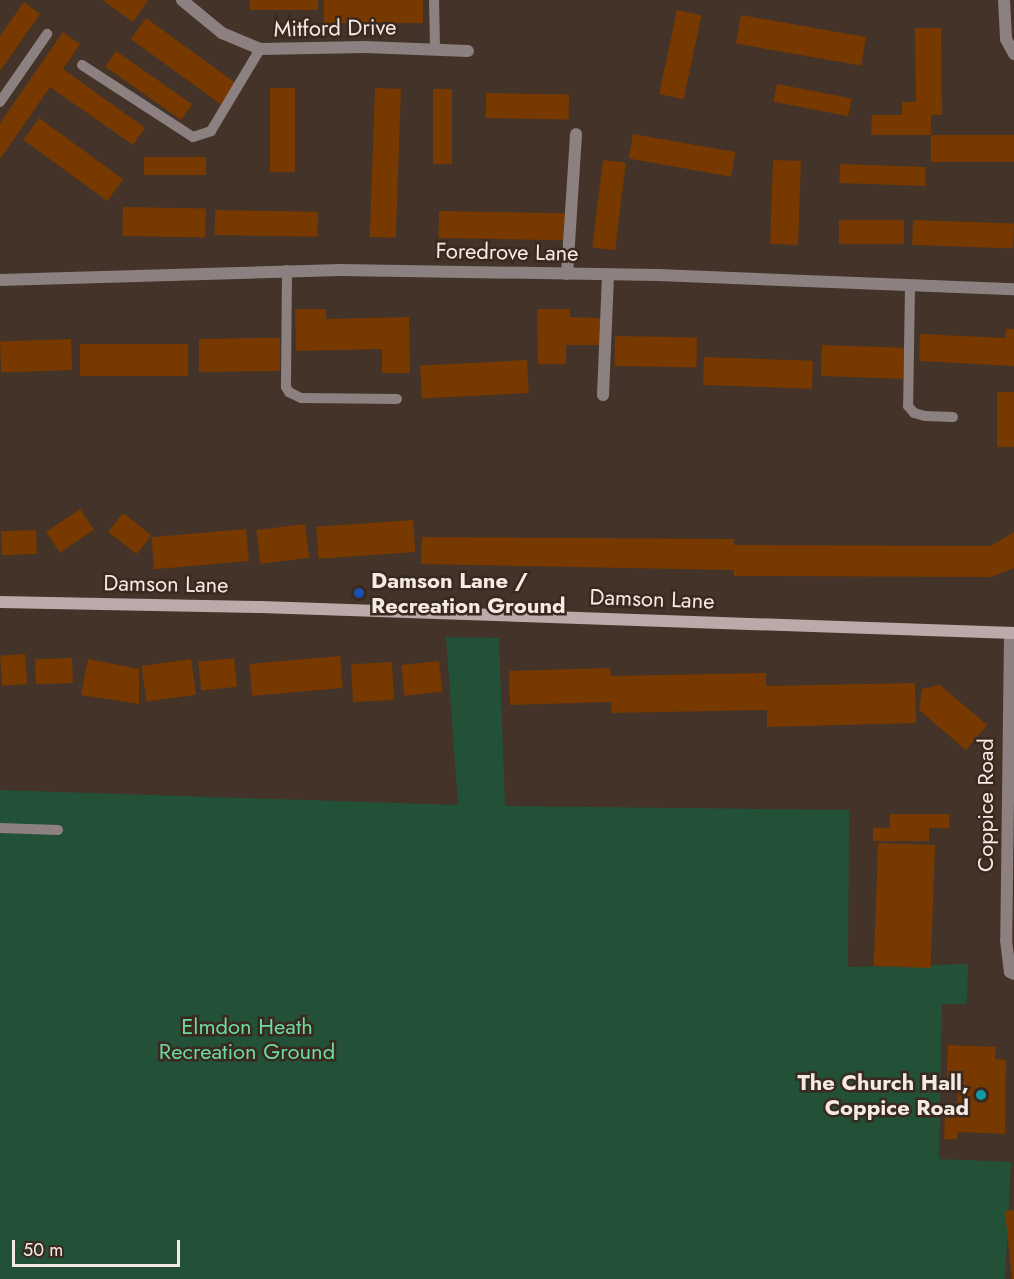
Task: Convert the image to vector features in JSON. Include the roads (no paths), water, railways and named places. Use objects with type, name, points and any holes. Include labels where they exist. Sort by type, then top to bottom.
[{"type":"street","name":"Mitford Drive","points":[[182,0],[222,33],[260,50],[365,47],[468,51]]},
{"type":"street","points":[[1004,0],[1006,39],[1014,54]]},
{"type":"street","points":[[567,274],[576,134]]},
{"type":"street","name":"Foredrove Lane","points":[[0,280],[287,270],[608,275],[1014,289]]},
{"type":"street","points":[[603,395],[608,275]]},
{"type":"street","name":"Damson Lane","points":[[0,602],[261,607],[1012,633]]},
{"type":"street","name":"Coppice Road","points":[[1012,633],[1006,940],[1010,972],[1014,974]]},
{"type":"lane","points":[[434,0],[435,49]]},
{"type":"lane","points":[[0,102],[4,87],[47,34]]},
{"type":"lane","points":[[82,65],[192,137],[211,131],[260,50]]},
{"type":"lane","points":[[287,270],[286,387],[289,392],[301,398],[397,399]]},
{"type":"lane","points":[[910,285],[908,406],[914,413],[925,416],[953,417]]},
{"type":"lane","points":[[0,828],[58,830]]},
{"type":"place","name":"Damson Lane / Recreation Ground","points":[[359,593]]},
{"type":"place","name":"The Church Hall, Coppice Road","points":[[981,1095]]},
{"type":"park label","name":"Elmdon Heath Recreation Ground","points":[[247,1038]]}]
